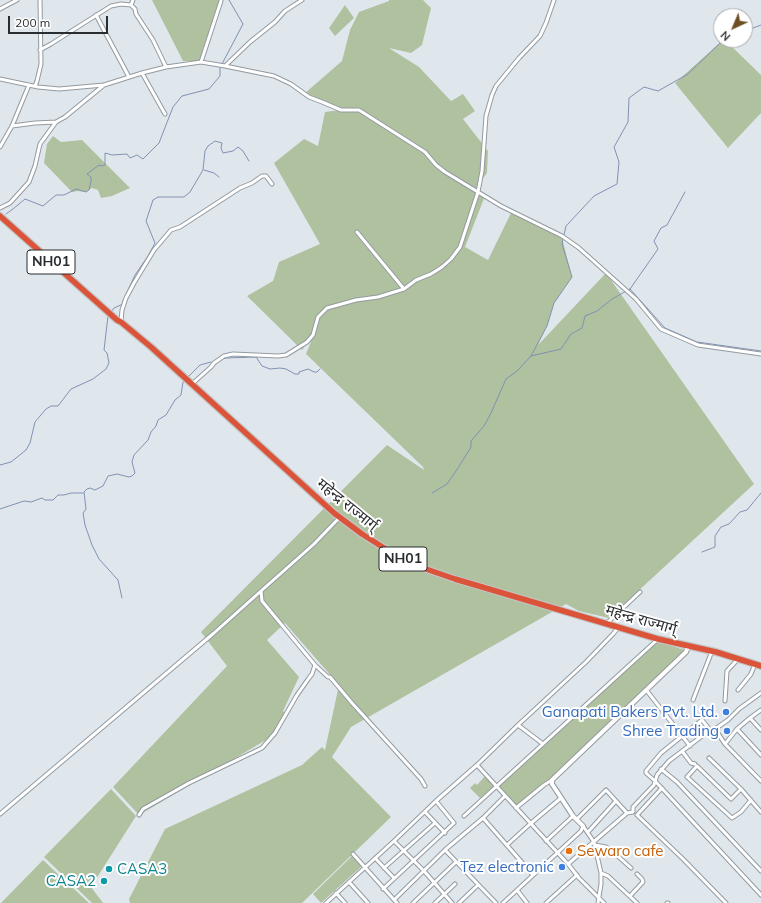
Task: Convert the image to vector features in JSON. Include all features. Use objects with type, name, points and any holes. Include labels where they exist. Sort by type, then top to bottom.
[{"type":"highway","name":"महेन्द्र राज्मार्ग्","points":[[0,216],[340,518],[392,553],[426,569],[454,579],[658,638],[712,651],[758,665]]},
{"type":"street","points":[[0,9],[17,0]]},
{"type":"street","points":[[35,86],[38,81],[41,64],[40,0]]},
{"type":"street","points":[[131,5],[133,0]]},
{"type":"street","points":[[225,66],[250,42],[299,0]]},
{"type":"street","points":[[191,385],[214,363],[224,356],[233,354],[286,355],[307,342],[313,335],[318,317],[327,308],[356,300],[378,297],[404,289],[419,278],[431,274],[442,267],[451,259],[460,247],[478,192],[482,170],[486,116],[492,95],[496,86],[518,58],[540,36],[554,0]]},
{"type":"street","points":[[201,62],[221,1]]},
{"type":"street","points":[[40,50],[111,6],[121,4],[131,5],[135,9],[136,14],[156,45],[166,67]]},
{"type":"street","points":[[96,15],[129,77]]},
{"type":"street","points":[[0,79],[28,85],[59,89],[104,85],[142,72],[201,62],[274,76],[291,84],[309,97],[341,110],[359,110],[425,152],[436,165],[445,172],[501,206],[562,236],[579,248],[636,299],[661,329],[698,344],[761,354]]},
{"type":"street","points":[[142,72],[165,114]]},
{"type":"street","points":[[0,147],[12,126],[28,85]]},
{"type":"street","points":[[0,208],[10,203],[29,182],[35,166],[40,144],[56,122],[65,117],[104,85]]},
{"type":"street","points":[[12,126],[56,122]]},
{"type":"street","points":[[119,321],[126,298],[134,283],[154,250],[171,230],[180,227],[240,188],[252,183],[262,176],[266,176],[272,184]]},
{"type":"street","points":[[358,232],[404,289]]},
{"type":"street","points":[[0,814],[214,633],[314,544],[340,518]]},
{"type":"street","points":[[261,591],[262,601],[315,665],[328,677],[330,677],[421,779],[425,786]]},
{"type":"street","points":[[607,623],[640,592]]},
{"type":"street","points":[[326,903],[586,662],[614,634],[619,626]]},
{"type":"street","points":[[464,816],[496,785],[543,744],[658,638]]},
{"type":"street","points":[[516,808],[552,780],[647,691],[686,652],[688,646]]},
{"type":"street","points":[[693,700],[712,651]]},
{"type":"street","points":[[725,701],[727,671],[738,659]]},
{"type":"street","points":[[139,815],[143,809],[189,783],[262,748],[275,733],[296,695],[312,674],[315,665]]},
{"type":"street","points":[[738,690],[758,665]]},
{"type":"street","points":[[647,691],[690,746]]},
{"type":"street","points":[[568,864],[595,843],[627,813],[633,812],[632,807],[654,785],[661,769],[682,751],[710,730],[715,729],[761,693]]},
{"type":"street","points":[[725,744],[737,729],[761,710]]},
{"type":"street","points":[[750,718],[761,730]]},
{"type":"street","points":[[710,730],[702,720],[661,753],[646,771],[648,775],[655,780],[761,896]]},
{"type":"street","points":[[518,725],[543,744]]},
{"type":"street","points":[[715,729],[725,744],[761,781]]},
{"type":"street","points":[[737,729],[761,755]]},
{"type":"street","points":[[682,751],[691,763],[695,764]]},
{"type":"street","points":[[709,758],[741,789],[761,812]]},
{"type":"street","points":[[476,765],[604,903]]},
{"type":"street","points":[[741,789],[731,799],[698,766],[687,777],[732,818],[741,812],[751,800]]},
{"type":"street","points":[[661,769],[676,782],[761,871]]},
{"type":"street","points":[[552,780],[552,784],[561,798],[595,843],[601,873],[598,903]]},
{"type":"street","points":[[662,788],[637,815],[726,903]]},
{"type":"street","points":[[546,841],[606,790],[627,813]]},
{"type":"street","points":[[353,854],[395,901],[446,849],[505,796]]},
{"type":"street","points":[[507,845],[561,798]]},
{"type":"street","points":[[383,889],[454,823],[436,801]]},
{"type":"street","points":[[588,832],[616,801]]},
{"type":"street","points":[[425,812],[445,833]]},
{"type":"street","points":[[482,818],[533,875]]},
{"type":"street","points":[[384,868],[435,823]]},
{"type":"street","points":[[503,903],[581,831],[583,826]]},
{"type":"street","points":[[394,841],[424,871],[452,903]]},
{"type":"street","points":[[595,843],[612,851],[631,868]]},
{"type":"street","points":[[446,849],[446,852],[496,903]]},
{"type":"street","points":[[375,858],[394,878]]},
{"type":"street","points":[[413,903],[456,862]]},
{"type":"street","points":[[601,873],[608,876],[637,903]]},
{"type":"street","points":[[630,896],[643,882],[637,874]]},
{"type":"street","points":[[546,903],[577,875]]},
{"type":"street","points":[[349,882],[368,903]]},
{"type":"street","points":[[436,903],[454,884]]},
{"type":"street","points":[[459,903],[478,885]]},
{"type":"street","points":[[517,890],[527,903]]},
{"type":"street","points":[[336,894],[345,903]]},
{"type":"green space","points":[[152,0],[221,0],[200,61],[183,61]]},
{"type":"green space","points":[[389,0],[423,0],[431,8],[422,45],[411,53],[389,48],[419,67],[451,101],[463,94],[475,111],[463,119],[488,151],[487,173],[475,189],[485,196],[465,247],[488,260],[512,211],[562,238],[572,277],[554,303],[547,326],[538,345],[606,273],[754,484],[609,618],[579,611],[566,604],[351,727],[332,757],[391,817],[302,903],[130,903],[129,899],[165,829],[302,765],[322,747],[325,750],[339,685],[285,623],[267,640],[299,677],[283,711],[285,713],[271,737],[139,815],[113,787],[227,666],[201,632],[387,445],[424,470],[423,467],[306,354],[314,334],[302,350],[247,296],[273,281],[279,262],[320,244],[274,163],[304,139],[318,146],[325,112],[340,110],[304,94],[342,61],[350,30],[359,12]]},
{"type":"green space","points":[[345,5],[354,18],[335,36],[329,28]]},
{"type":"green space","points":[[714,48],[733,48],[761,75],[761,113],[728,148],[675,83]]},
{"type":"green space","points":[[53,136],[61,142],[82,140],[130,188],[112,196],[101,198],[98,190],[92,188],[86,192],[72,192],[44,163],[47,144]]},
{"type":"green space","points":[[658,641],[687,651],[518,808],[497,786]]},
{"type":"green space","points":[[485,776],[494,786],[480,798],[470,788],[475,783],[477,785]]},
{"type":"green space","points":[[111,789],[136,816],[91,887],[103,903],[92,903],[44,857]]},
{"type":"green space","points":[[352,856],[362,866],[321,903],[313,894]]},
{"type":"green space","points":[[43,860],[89,903],[1,903]]},
{"type":"waterway","points":[[222,64],[243,24],[229,0]]},
{"type":"waterway","points":[[753,28],[761,25]]},
{"type":"waterway","points":[[564,235],[566,226],[594,196],[617,184],[619,162],[614,147],[628,122],[629,98],[644,87],[658,91],[688,74],[715,48]]},
{"type":"waterway","points":[[6,214],[25,199],[43,206],[56,195],[64,195],[76,189],[86,192],[89,190],[91,181],[91,177],[87,174],[99,165],[105,165],[105,153],[112,155],[127,154],[130,158],[137,155],[143,159],[159,143],[173,107],[182,96],[209,89],[220,76],[220,68]]},
{"type":"waterway","points":[[123,301],[135,275],[155,243],[146,221],[153,200],[158,197],[184,197],[190,192],[203,170],[205,151],[208,146],[215,141],[222,143],[221,148],[223,153],[233,151],[238,147],[243,151],[249,161]]},
{"type":"waterway","points":[[204,170],[214,173],[219,177]]},
{"type":"waterway","points":[[432,493],[447,484],[458,468],[471,447],[471,441],[484,426],[506,379],[517,371],[531,356],[561,349],[571,334],[582,328],[585,316],[597,311],[612,299],[630,289],[658,249],[654,241],[661,228],[667,225],[685,192]]},
{"type":"waterway","points":[[531,356],[547,326],[554,303],[572,277],[562,244],[563,239]]},
{"type":"waterway","points":[[630,289],[665,328],[697,342],[761,351]]},
{"type":"waterway","points":[[111,312],[114,308],[123,304]]},
{"type":"waterway","points":[[0,465],[11,462],[26,450],[30,443],[35,422],[46,409],[51,406],[58,406],[71,389],[93,379],[106,369],[109,363],[107,353],[104,350],[108,316]]},
{"type":"waterway","points":[[222,359],[256,357],[262,366],[270,369],[286,369],[295,374],[299,374],[299,372],[308,369],[314,372],[317,372],[320,369]]},
{"type":"waterway","points":[[188,377],[200,365],[211,362]]},
{"type":"waterway","points":[[122,598],[118,580],[99,559],[92,545],[85,525],[83,513],[86,509],[84,492],[90,488],[95,490],[103,486],[108,476],[117,474],[129,477],[135,473],[132,462],[134,455],[148,440],[158,420],[166,415],[175,400],[181,395],[183,382],[185,381]]},
{"type":"waterway","points":[[0,509],[24,501],[31,502],[42,498],[45,500],[53,500],[58,495],[83,493]]},
{"type":"waterway","points":[[702,552],[715,547],[715,536],[721,527],[729,524],[740,512],[747,510],[761,493]]},
{"type":"place","name":"Ganapati Bakers Pvt. Ltd.","points":[[726,712]]},
{"type":"place","name":"Shree Trading","points":[[727,731]]},
{"type":"place","name":"Sewaro cafe","points":[[569,851]]},
{"type":"place","name":"Tez electronic","points":[[562,867]]},
{"type":"place","name":"CASA3","points":[[109,869]]},
{"type":"place","name":"CASA2","points":[[104,881]]}]
